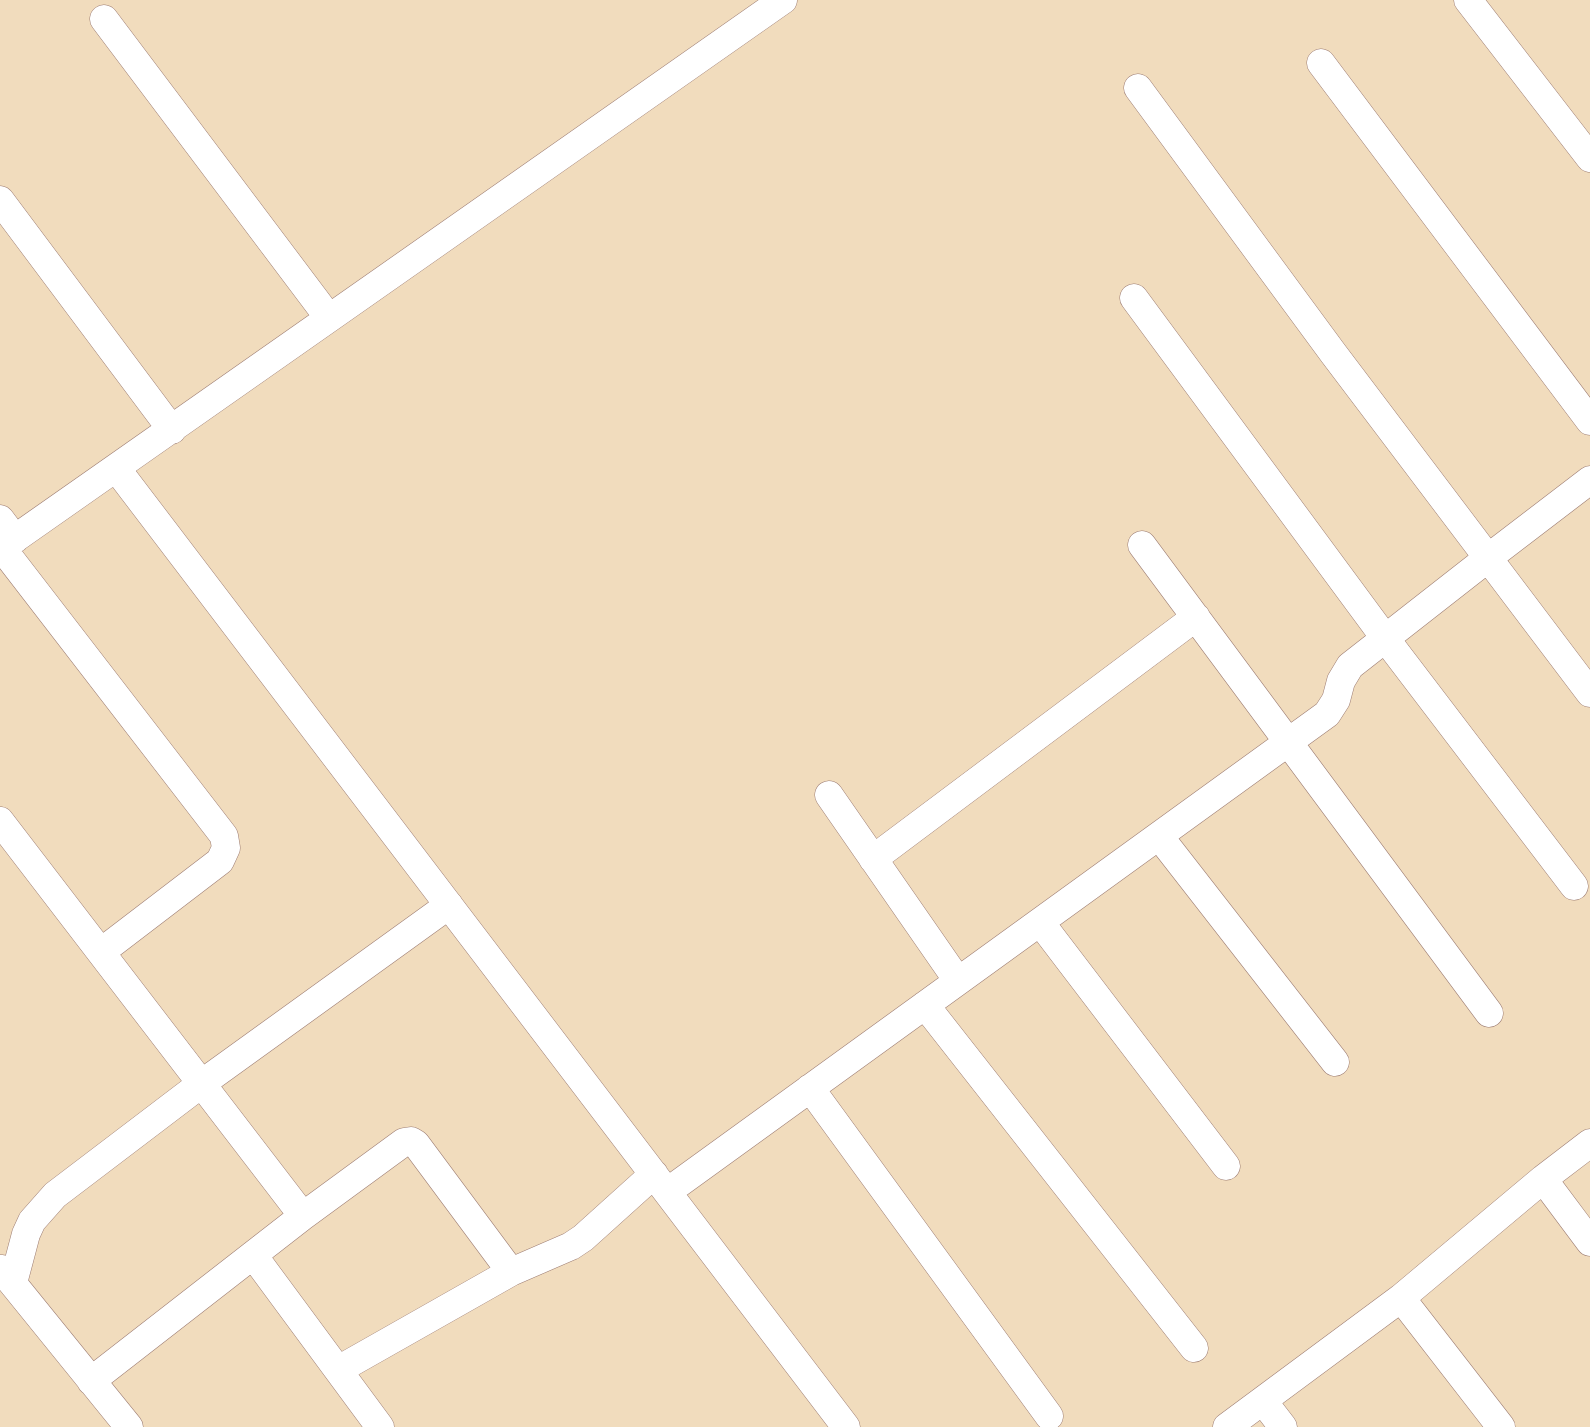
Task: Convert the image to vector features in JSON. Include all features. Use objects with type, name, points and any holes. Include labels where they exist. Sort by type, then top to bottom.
[{"type":"street","points":[[100,952],[220,861],[226,848],[224,836],[4,539],[172,430],[783,0]]},
{"type":"street","points":[[1468,0],[1590,158]]},
{"type":"street","points":[[104,18],[329,318]]},
{"type":"street","points":[[1321,63],[1590,421]]},
{"type":"street","points":[[1138,88],[1333,353],[1590,693]]},
{"type":"street","points":[[0,200],[172,430]]},
{"type":"street","points":[[1134,298],[1385,638],[1574,886]]},
{"type":"street","points":[[116,468],[846,1427]]},
{"type":"street","points":[[338,1370],[511,1272],[571,1246],[660,1183],[810,1088],[1327,714],[1336,700],[1341,681],[1350,666],[1590,480]]},
{"type":"street","points":[[1142,545],[1489,1013]]},
{"type":"street","points":[[873,859],[1196,617]]},
{"type":"street","points":[[829,795],[958,981]]},
{"type":"street","points":[[0,821],[303,1216]]},
{"type":"street","points":[[1159,836],[1336,1062]]},
{"type":"street","points":[[118,1423],[91,1381],[6,1275],[32,1221],[55,1195],[202,1084],[449,905]]},
{"type":"street","points":[[1040,922],[1226,1166]]},
{"type":"street","points":[[925,1005],[1194,1348]]},
{"type":"street","points":[[810,1088],[1049,1416]]},
{"type":"street","points":[[91,1381],[303,1216],[404,1142],[411,1141],[416,1144],[511,1272]]},
{"type":"street","points":[[1227,1427],[1401,1298],[1543,1179],[1590,1143]]},
{"type":"street","points":[[1543,1179],[1590,1242]]},
{"type":"street","points":[[253,1255],[380,1427]]},
{"type":"street","points":[[1401,1298],[1501,1427]]},
{"type":"street","points":[[1263,1401],[1283,1427]]}]
